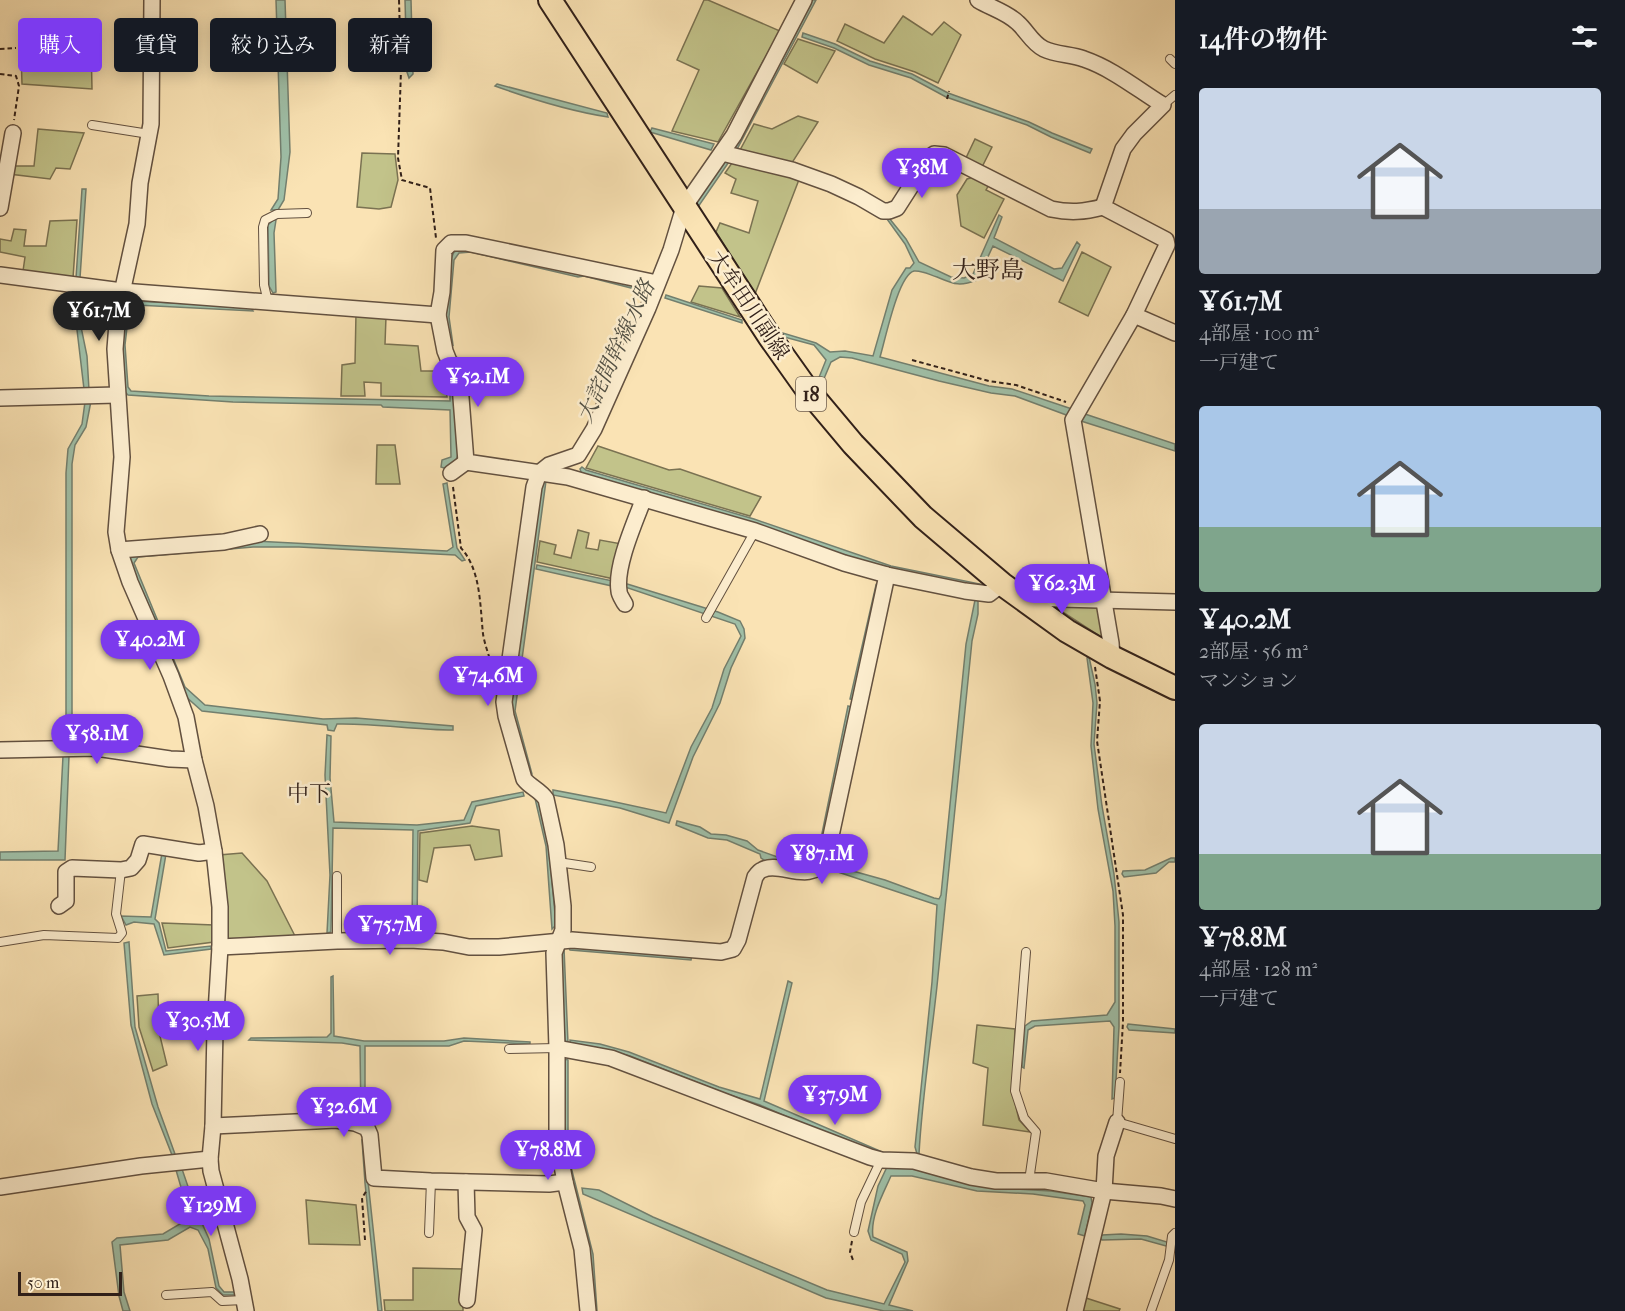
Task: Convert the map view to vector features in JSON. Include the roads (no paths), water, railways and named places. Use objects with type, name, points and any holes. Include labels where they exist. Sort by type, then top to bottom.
[{"type":"main road","name":"大牟田川副線","points":[[550,0],[769,336],[812,396],[853,444],[923,517],[1002,584],[1067,631],[1112,657],[1175,688]]},
{"type":"street","points":[[152,0],[151,124],[140,183],[137,224],[118,311],[115,349],[122,435],[116,532],[119,550],[130,582],[171,676],[186,717],[214,850],[219,898],[220,947],[210,1159],[211,1171],[245,1305]]},
{"type":"street","points":[[588,1311],[582,1249],[557,1139],[564,1049],[554,953],[563,930],[556,845],[546,799],[524,779],[504,702],[534,487],[539,473],[549,465],[578,454],[594,429],[645,317],[671,250],[684,207],[729,155],[741,121],[804,0]]},
{"type":"street","points":[[978,0],[1009,16],[1042,48],[1084,59],[1114,72],[1171,104],[1134,134],[1124,149],[1103,207]]},
{"type":"street","points":[[0,208],[13,133]]},
{"type":"street","points":[[729,155],[792,170],[831,184],[883,211],[897,208],[929,158],[934,154],[944,155],[1051,209],[1067,212],[1088,211],[1103,207],[1166,240],[1167,245],[1134,315],[1073,420],[1112,657]]},
{"type":"street","points":[[466,462],[460,385],[457,370],[449,361],[445,351],[438,315],[442,292],[444,250],[452,243],[465,243],[657,283]]},
{"type":"street","points":[[0,275],[122,291],[438,315]]},
{"type":"street","points":[[1134,315],[1175,333]]},
{"type":"street","points":[[0,398],[117,395]]},
{"type":"street","points":[[452,473],[466,462],[568,477],[755,531],[844,564],[887,575],[989,594],[1002,584]]},
{"type":"street","points":[[625,604],[619,592],[619,577],[628,538],[644,498]]},
{"type":"street","points":[[119,550],[224,542],[260,534]]},
{"type":"street","points":[[220,947],[410,940],[443,942],[469,947],[499,947],[572,940],[721,952],[733,949],[738,940],[755,877],[762,870],[769,868],[813,871],[822,867],[825,860],[887,575]]},
{"type":"street","points":[[1023,598],[1175,602]]},
{"type":"street","points":[[0,750],[96,748],[170,759],[194,760]]},
{"type":"street","points":[[59,906],[66,902],[66,872],[72,868],[121,870],[131,868],[138,860],[143,844],[199,853],[214,850]]},
{"type":"street","points":[[564,1049],[611,1058],[881,1160],[914,1161],[971,1177],[996,1181],[1046,1181],[1104,1191],[1175,1199]]},
{"type":"street","points":[[213,1126],[336,1120],[355,1123],[367,1128],[370,1135],[374,1178],[549,1184],[565,1182]]},
{"type":"street","points":[[1075,1311],[1104,1191],[1106,1156],[1117,1122]]},
{"type":"street","points":[[0,1187],[141,1166],[210,1159]]},
{"type":"street","points":[[466,1182],[467,1217],[474,1230],[467,1299]]},
{"type":"lane","points":[[92,124],[149,134]]},
{"type":"lane","points":[[268,302],[264,285],[262,227],[265,220],[277,214],[307,213]]},
{"type":"lane","points":[[706,618],[755,531]]},
{"type":"lane","points":[[558,862],[591,867]]},
{"type":"lane","points":[[0,942],[44,936],[118,938],[122,933],[116,914],[121,870]]},
{"type":"lane","points":[[337,876],[338,941]]},
{"type":"lane","points":[[1026,952],[1015,1091],[1024,1118],[1036,1132],[1029,1181]]},
{"type":"lane","points":[[510,1049],[564,1049]]},
{"type":"lane","points":[[1120,1082],[1117,1122],[1175,1138]]},
{"type":"lane","points":[[854,1232],[861,1202],[881,1160]]},
{"type":"lane","points":[[429,1233],[431,1181]]},
{"type":"lane","points":[[1151,1311],[1169,1260],[1172,1236],[1175,1233]]},
{"type":"lane","points":[[166,1295],[212,1292],[222,1301],[245,1305]]},
{"type":"district","name":"大野島","points":[[988,270]]},
{"type":"district","name":"中下","points":[[309,793]]},
{"type":"water label","name":"大詫間幹線水路","points":[[615,351]]}]
